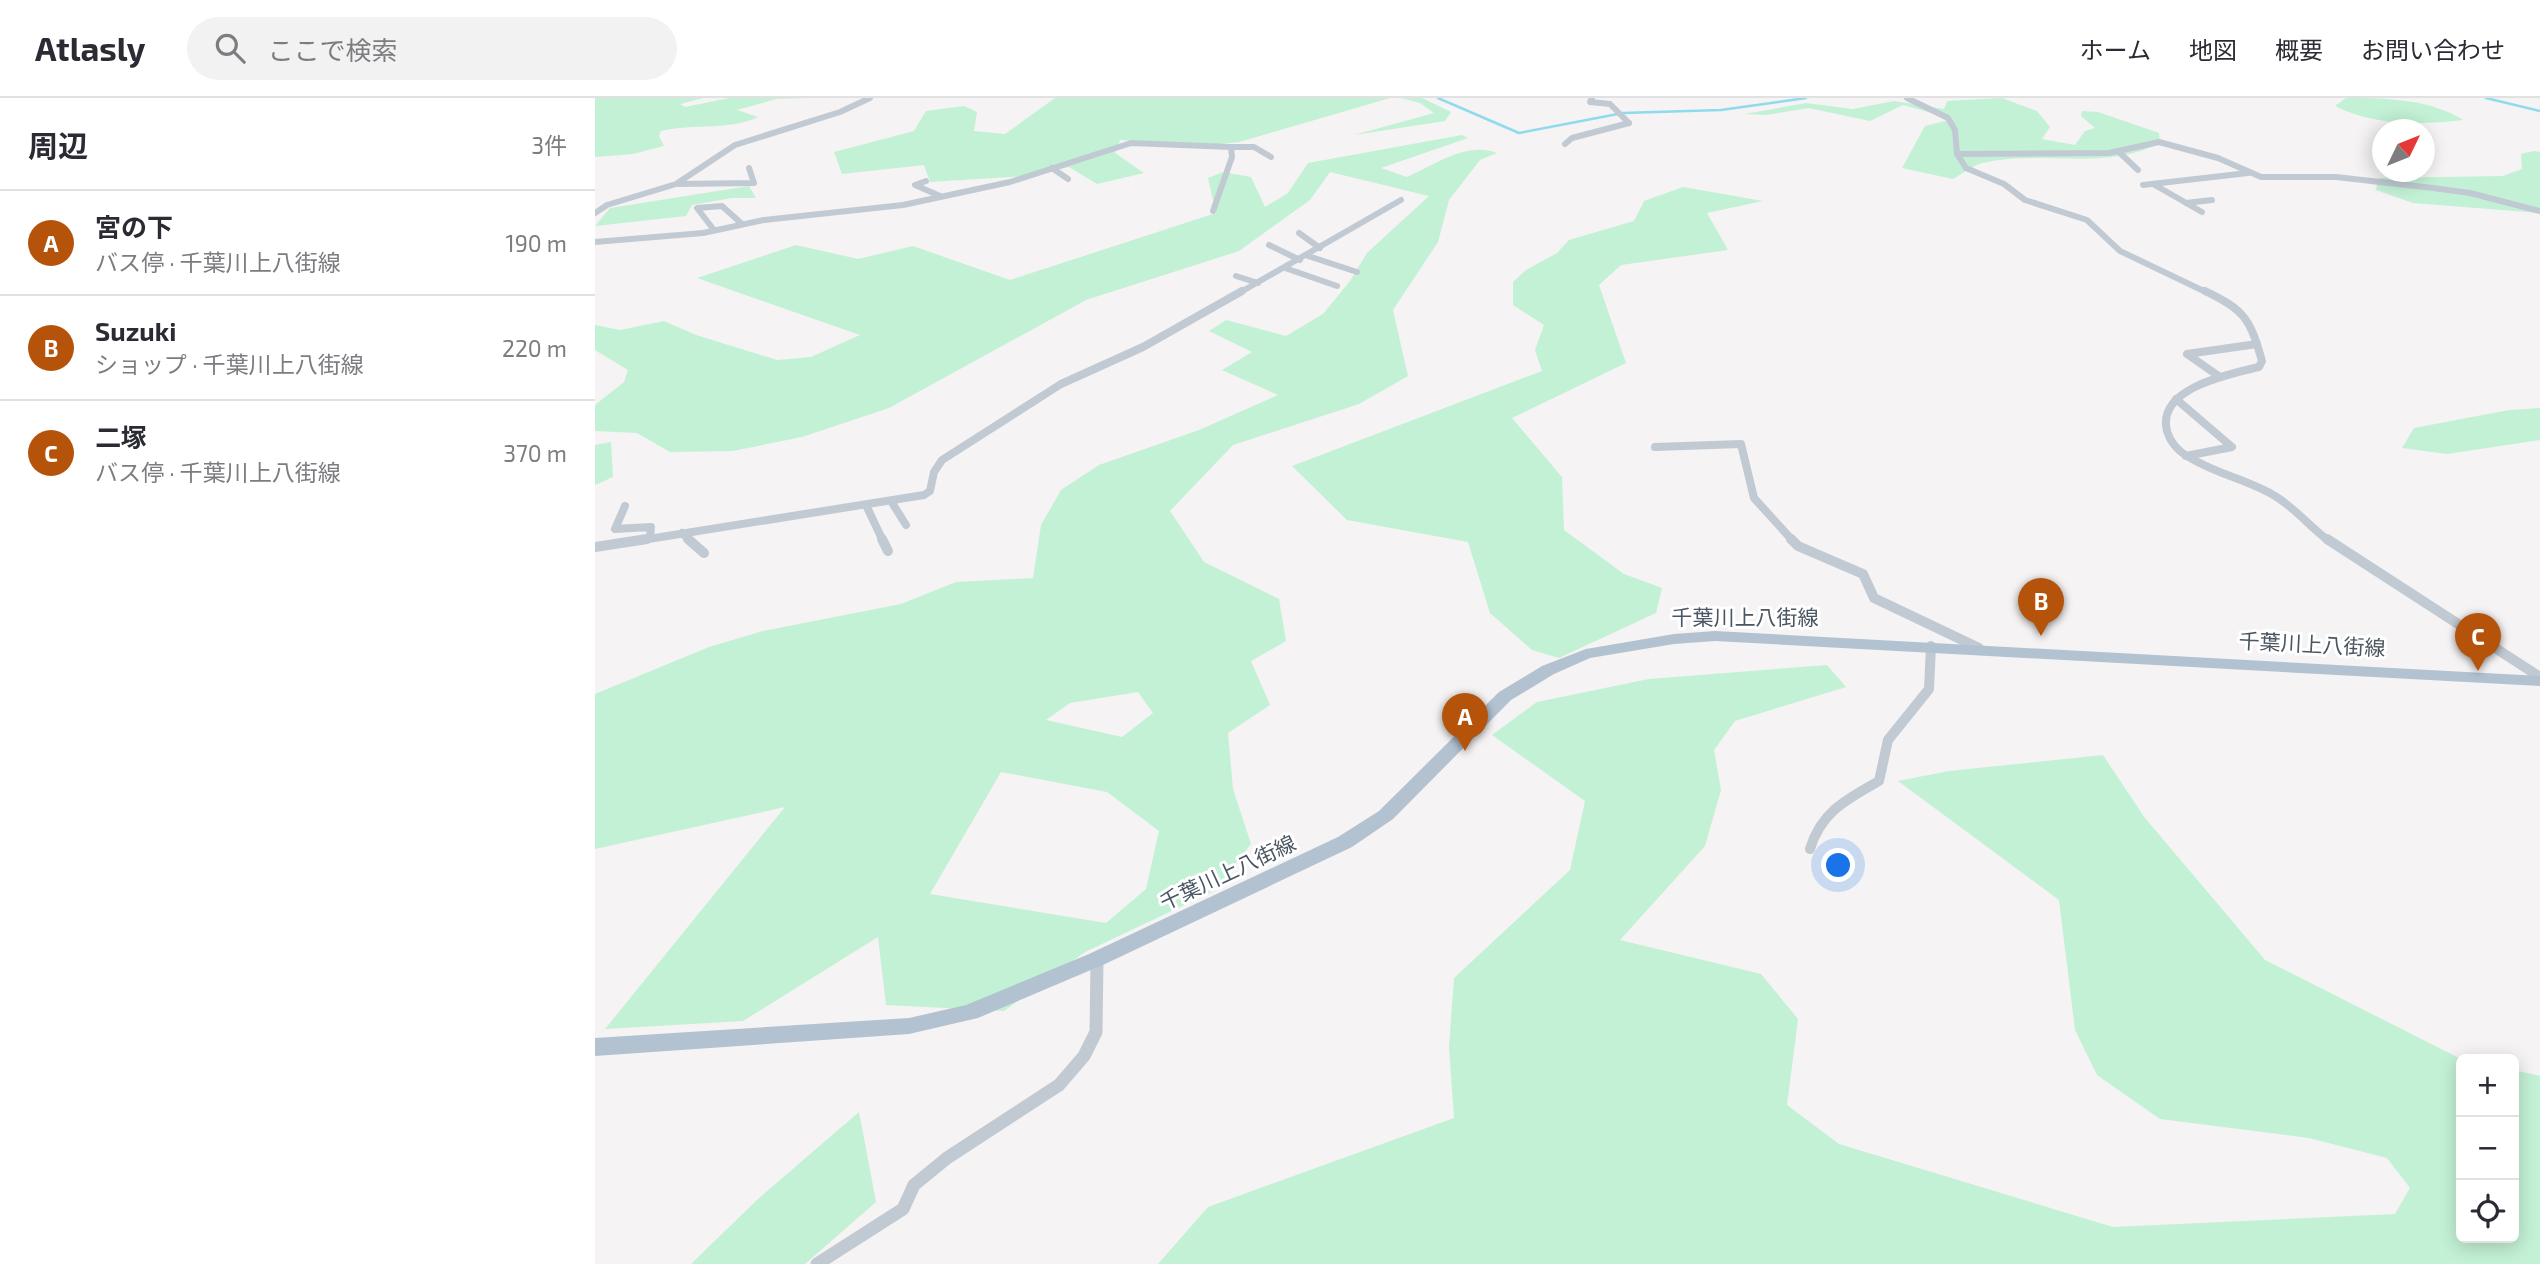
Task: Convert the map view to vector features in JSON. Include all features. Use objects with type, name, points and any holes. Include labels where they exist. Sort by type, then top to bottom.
[{"type":"main road","name":"千葉川上八街線","points":[[595,1047],[909,1026],[942,1020],[1097,959],[1345,842],[1386,815],[1505,696],[1548,670],[1586,654],[1674,639],[1715,636],[2540,679]]},
{"type":"street","points":[[676,184],[735,145],[840,112],[870,98]]},
{"type":"street","points":[[1565,144],[1572,138],[1629,123],[1610,104],[1590,102],[1592,98]]},
{"type":"street","points":[[1907,98],[1948,118],[1955,130],[1957,154],[1966,168],[2004,184],[2025,200],[2048,205],[2087,220],[2120,251],[2235,305],[2245,315],[2262,361],[2259,368],[2220,377],[2176,400],[2169,407],[2164,422],[2169,438],[2186,456],[2276,496],[2319,534],[2540,679]]},
{"type":"street","points":[[1957,154],[2120,153],[2159,142],[2218,158],[2261,177],[2336,177],[2470,192],[2540,211]]},
{"type":"street","points":[[595,242],[864,211],[1010,182],[1131,144],[1254,147],[1271,157]]},
{"type":"street","points":[[1213,211],[1232,158],[1231,147]]},
{"type":"street","points":[[2120,153],[2138,170]]},
{"type":"street","points":[[595,213],[607,205],[676,184],[754,183],[749,168]]},
{"type":"street","points":[[1052,168],[1067,179]]},
{"type":"street","points":[[2143,185],[2249,173]]},
{"type":"street","points":[[926,181],[915,185],[940,197]]},
{"type":"street","points":[[2153,184],[2201,212]]},
{"type":"street","points":[[595,547],[891,502],[928,493],[937,465],[942,460],[995,429],[1061,384],[1143,346],[1304,258],[1401,200]]},
{"type":"street","points":[[2186,203],[2212,200]]},
{"type":"street","points":[[595,205],[607,205]]},
{"type":"street","points":[[714,230],[697,208],[722,206],[742,224]]},
{"type":"street","points":[[1299,233],[1320,248]]},
{"type":"street","points":[[1269,245],[1304,258],[1357,272]]},
{"type":"street","points":[[1285,268],[1337,286]]},
{"type":"street","points":[[1236,276],[1258,283]]},
{"type":"street","points":[[2220,377],[2187,355],[2257,344]]},
{"type":"street","points":[[2176,400],[2232,447],[2186,456]]},
{"type":"street","points":[[1654,447],[1741,444],[1754,498],[1798,546],[1863,574],[1874,598],[1979,648]]},
{"type":"street","points":[[891,502],[905,525]]},
{"type":"street","points":[[866,505],[888,551]]},
{"type":"street","points":[[625,506],[615,529],[651,527],[650,538]]},
{"type":"street","points":[[681,533],[704,553]]},
{"type":"street","points":[[1810,849],[1814,828],[1831,809],[1879,780],[1888,740],[1929,689],[1931,646]]},
{"type":"street","points":[[817,1264],[903,1209],[914,1185],[947,1158],[1059,1085],[1084,1056],[1096,1032],[1097,959]]},
{"type":"green space","points":[[595,98],[703,98],[680,104],[685,107],[729,98],[811,98],[776,99],[737,110],[758,117],[747,121],[661,131],[659,136],[664,146],[633,154],[595,157]]},
{"type":"green space","points":[[1055,98],[1390,98],[1239,142],[1210,145],[1120,140],[1115,153],[1144,173],[1097,184],[1069,167],[1026,176],[930,182],[924,165],[842,174],[834,152],[914,131],[926,111],[964,106],[977,112],[974,131],[1005,134]]},
{"type":"green space","points":[[1401,98],[1422,98],[1451,112],[1445,121],[1354,135],[1434,113],[1420,103]]},
{"type":"green space","points":[[2002,98],[2037,111],[2050,127],[2042,139],[2075,145],[2085,131],[2095,128],[2081,116],[2082,111],[2098,112],[2159,133],[2160,143],[2139,152],[2117,156],[2004,159],[1982,163],[1953,179],[1902,168],[1925,126],[1953,119],[1903,105],[1870,121],[1809,108],[1766,115],[1745,114],[1806,103],[1853,109],[1894,101],[1944,109],[1947,101]]},
{"type":"green space","points":[[2346,98],[2391,99],[2437,108],[2463,120],[2435,123],[2435,119],[2374,119],[2335,106]]},
{"type":"green space","points":[[1462,135],[1468,138],[1381,168],[1407,177],[1462,152],[1486,150],[1497,153],[1480,160],[1449,200],[1438,242],[1393,310],[1408,376],[1359,404],[1233,445],[1170,511],[1204,562],[1279,599],[1286,641],[1251,661],[1270,705],[1228,733],[1233,789],[1251,844],[1214,891],[1085,952],[1004,1011],[886,1005],[878,937],[743,1021],[605,1029],[785,807],[595,849],[595,694],[709,647],[763,631],[901,604],[956,582],[1033,578],[1041,525],[1061,490],[1099,465],[1199,430],[1278,395],[1222,370],[1252,352],[1209,331],[1226,320],[1286,336],[1323,314],[1350,281],[1367,253],[1429,196],[1330,172],[1310,200],[1239,251],[1086,300],[889,408],[802,437],[733,451],[670,452],[637,433],[595,431],[595,405],[624,382],[628,370],[595,350],[595,325],[620,330],[664,321],[696,335],[777,360],[811,357],[860,335],[697,278],[796,245],[858,259],[913,246],[1010,280],[1216,213],[1208,178],[1223,172],[1251,177],[1265,207],[1288,193],[1308,163]],"holes":[[[1138,692],[1153,713],[1122,737],[1046,720],[1070,703]],[[1001,772],[1107,792],[1159,831],[1146,889],[1106,923],[930,894]]]},
{"type":"green space","points":[[2540,152],[2540,213],[2413,203],[2376,190],[2377,182],[2435,182],[2435,177],[2503,176],[2522,169],[2521,154]]},
{"type":"green space","points":[[749,186],[756,198],[732,198],[692,205],[686,216],[595,226],[610,208]]},
{"type":"green space","points":[[1683,187],[1763,201],[1707,213],[1728,250],[1621,265],[1599,285],[1626,363],[1512,418],[1562,477],[1564,530],[1624,574],[1662,588],[1656,613],[1559,658],[1532,650],[1490,613],[1468,542],[1347,520],[1292,466],[1542,371],[1535,350],[1544,325],[1513,305],[1513,282],[1526,270],[1557,253],[1569,240],[1634,221],[1644,201]]},
{"type":"green space","points":[[2540,408],[2540,440],[2447,454],[2402,448],[2414,428],[2509,410]]},
{"type":"green space","points":[[611,442],[613,477],[595,485],[595,445]]},
{"type":"green space","points":[[1827,665],[1846,687],[1735,721],[1714,750],[1721,790],[1705,846],[1620,940],[1761,974],[1798,1019],[1787,1105],[1839,1144],[2113,1227],[2395,1214],[2410,1188],[2387,1158],[2309,1138],[2160,1119],[2097,1075],[2075,1030],[2059,900],[1898,781],[1949,771],[2103,755],[2145,818],[2265,960],[2456,1056],[2456,1243],[2519,1243],[2519,1071],[2540,1076],[2540,1264],[1158,1264],[1208,1207],[1454,1118],[1449,1047],[1454,978],[1570,870],[1585,801],[1492,735],[1537,702],[1649,679]]},
{"type":"green space","points":[[859,1112],[876,1202],[805,1264],[691,1264],[758,1199]]},
{"type":"waterway","points":[[1438,98],[1519,133],[1623,113],[1721,110],[1806,98]]},
{"type":"waterway","points":[[2486,98],[2540,111]]},
{"type":"place","name":"Suzuki","points":[[2041,636]]},
{"type":"place","name":"二塚","points":[[2478,671]]},
{"type":"place","name":"宮の下","points":[[1465,751]]}]
